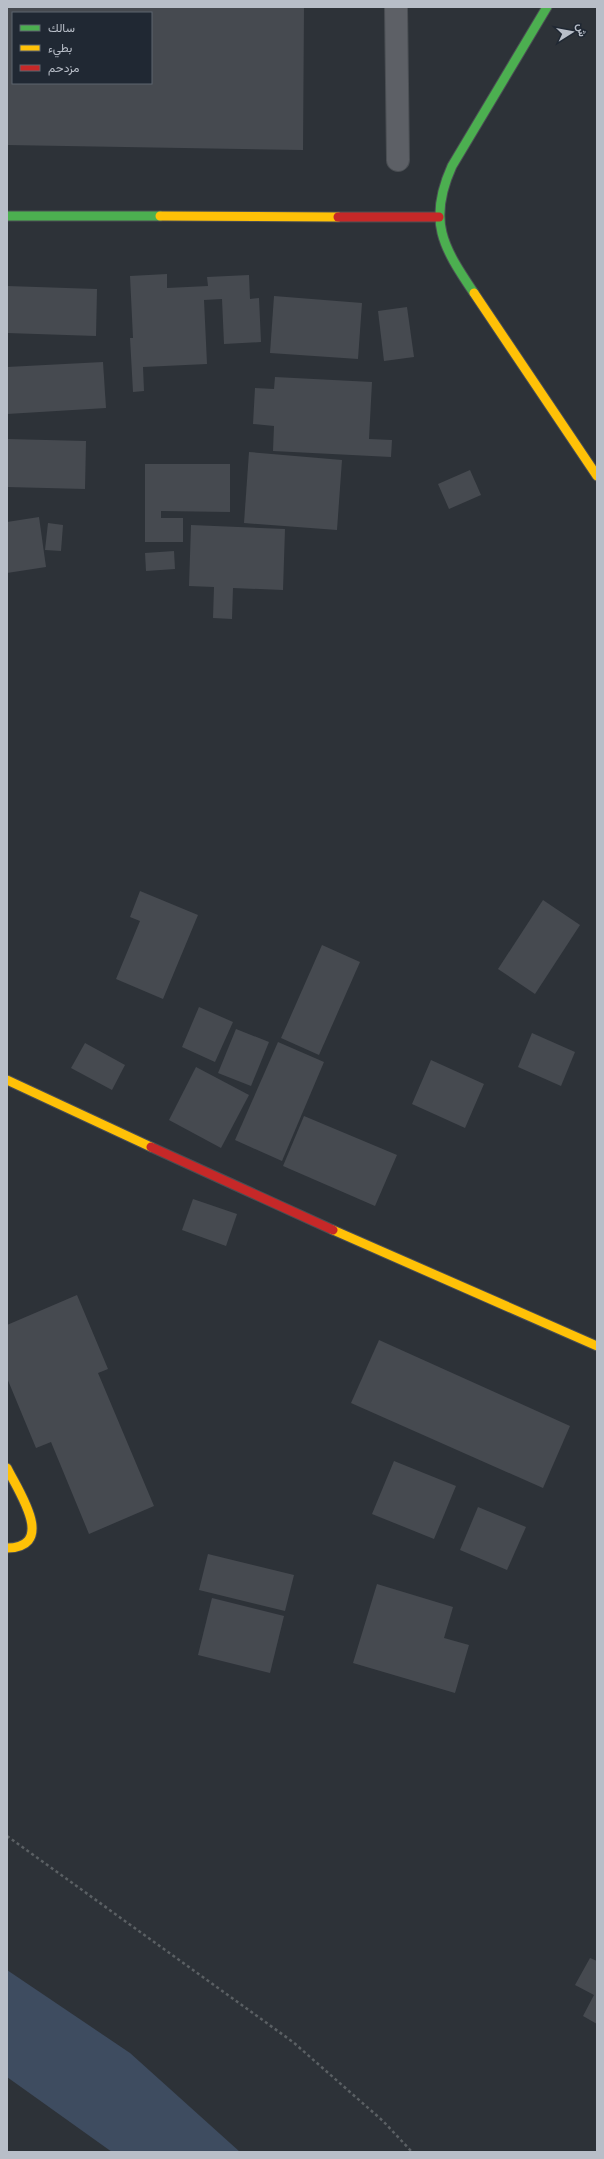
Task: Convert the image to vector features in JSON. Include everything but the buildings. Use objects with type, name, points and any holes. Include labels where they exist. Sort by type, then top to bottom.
[{"type":"street","points":[[396,7],[398,160]]},
{"type":"street","points":[[547,7],[450,171],[440,199],[439,217],[441,234],[456,266],[597,476]]},
{"type":"street","points":[[7,216],[439,217]]},
{"type":"street","points":[[7,1080],[382,1253],[597,1346]]},
{"type":"street","points":[[7,1468],[31,1516],[32,1524],[31,1533],[24,1545],[18,1548],[7,1548]]},
{"type":"path","points":[[7,1836],[293,2042],[383,2121],[412,2152]]},
{"type":"water","points":[[7,1970],[130,2053],[240,2152],[112,2152],[7,2077]]},
{"type":"traffic: fast","points":[[474,293],[454,261],[442,233],[440,218],[444,185],[452,166],[547,7]]},
{"type":"traffic: fast","points":[[7,216],[160,216]]},
{"type":"traffic: slow","points":[[160,216],[338,217]]},
{"type":"traffic: slow","points":[[474,293],[597,476]]},
{"type":"traffic: slow","points":[[7,1080],[151,1147]]},
{"type":"traffic: slow","points":[[333,1230],[597,1346]]},
{"type":"traffic: slow","points":[[7,1468],[25,1502],[32,1528],[30,1538],[22,1545],[7,1548]]},
{"type":"traffic: jam","points":[[338,217],[439,217]]},
{"type":"traffic: jam","points":[[151,1147],[333,1230]]}]
